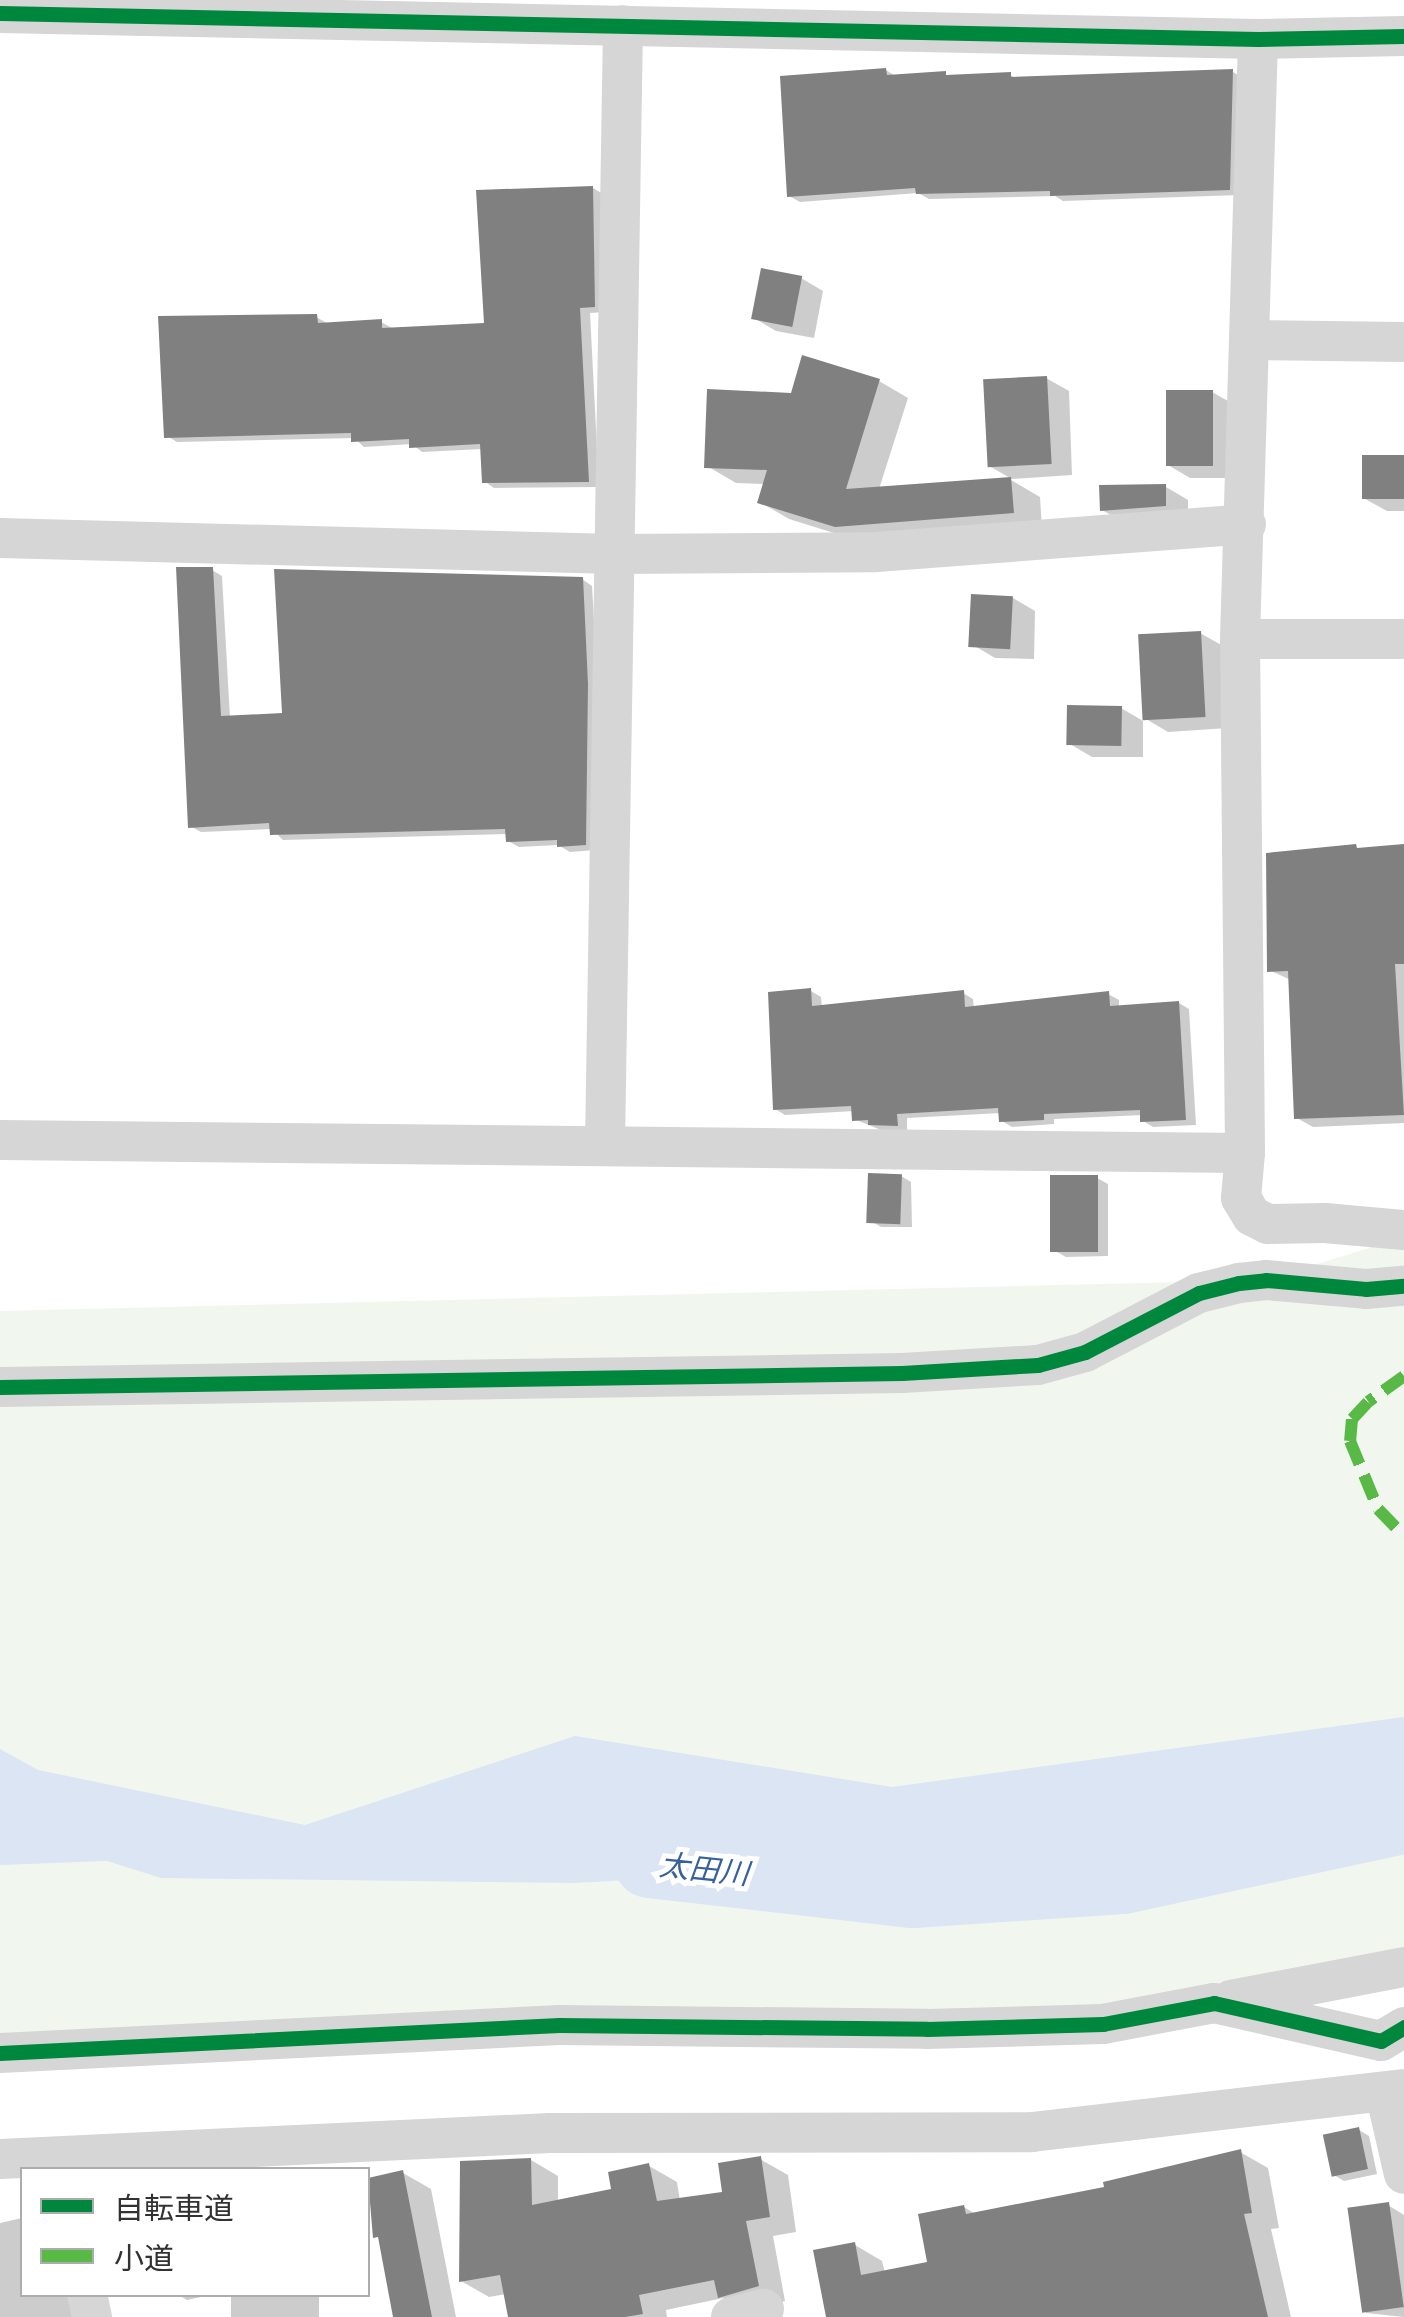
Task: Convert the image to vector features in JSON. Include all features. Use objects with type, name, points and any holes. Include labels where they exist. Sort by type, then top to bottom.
[{"type":"street","points":[[0,13],[1258,39],[1319,18],[1404,36]]},
{"type":"street","points":[[605,1146],[622,25]]},
{"type":"street","points":[[1258,39],[1240,638],[1245,1153],[1242,1198],[1252,1216],[1268,1224],[1325,1223],[1404,1230]]},
{"type":"street","points":[[1249,340],[1404,342]]},
{"type":"street","points":[[0,538],[615,554],[876,552],[1246,524]]},
{"type":"street","points":[[1240,638],[1404,639]]},
{"type":"street","points":[[0,1140],[1245,1153]]},
{"type":"street","points":[[0,1387],[902,1373],[1038,1365],[1084,1352],[1200,1292],[1239,1283],[1266,1280],[1366,1289],[1404,1286]]},
{"type":"street","points":[[0,2053],[559,2026],[927,2029],[1102,2024],[1404,1967]]},
{"type":"street","points":[[1214,2003],[1381,2041],[1404,2027]]},
{"type":"street","points":[[0,2160],[57,2163],[550,2133],[1032,2132],[1398,2086],[1404,2174]]},
{"type":"shaded area","points":[[1404,1237],[1404,1964],[1103,2024],[0,2064],[0,1311],[1266,1280]]},
{"type":"water","points":[[1404,1717],[1404,1811],[1095,1854],[575,1883],[161,1878],[0,1827],[0,1749],[38,1770],[305,1825],[575,1736],[892,1787]]},
{"type":"building","points":[[886,68],[887,75],[1011,72],[1011,77],[1233,69],[1230,190],[1050,196],[1050,191],[916,194],[915,188],[787,197],[780,76]]},
{"type":"building","points":[[593,186],[595,307],[580,308],[589,482],[482,483],[480,444],[409,448],[409,439],[351,442],[351,433],[164,438],[158,316],[317,314],[318,323],[382,319],[382,328],[484,323],[476,190]]},
{"type":"building","points":[[761,268],[802,276],[792,327],[751,319]]},
{"type":"building","points":[[802,355],[880,379],[846,489],[1011,477],[1014,513],[835,527],[757,503],[767,470],[704,468],[707,389],[791,393]]},
{"type":"building","points":[[1047,376],[1052,464],[988,467],[983,379]]},
{"type":"building","points":[[1166,390],[1213,390],[1213,466],[1166,466]]},
{"type":"building","points":[[1362,455],[1404,455],[1404,499],[1362,499]]},
{"type":"building","points":[[1166,484],[1166,506],[1100,511],[1099,485]]},
{"type":"building","points":[[176,567],[213,567],[221,716],[282,713],[274,569],[583,577],[588,684],[586,845],[557,847],[557,840],[506,842],[505,829],[270,835],[269,823],[188,828]]},
{"type":"building","points":[[971,594],[1013,596],[1010,649],[968,647]]},
{"type":"building","points":[[1201,631],[1206,717],[1143,720],[1138,634]]},
{"type":"building","points":[[1067,705],[1122,706],[1121,746],[1066,745]]},
{"type":"building","points":[[1356,844],[1357,848],[1404,844],[1404,964],[1395,964],[1404,1115],[1294,1119],[1288,971],[1267,972],[1266,853]]},
{"type":"building","points":[[811,988],[812,1006],[964,990],[965,1007],[1109,991],[1110,1006],[1179,1001],[1186,1120],[1140,1122],[1140,1110],[1044,1114],[1044,1120],[999,1122],[998,1108],[897,1114],[898,1126],[852,1121],[851,1106],[773,1110],[768,992]]},
{"type":"building","points":[[868,1173],[902,1174],[900,1224],[866,1223]]},
{"type":"building","points":[[1050,1175],[1098,1175],[1098,1252],[1050,1252]]},
{"type":"building","points":[[1359,2127],[1368,2169],[1332,2177],[1323,2135]]},
{"type":"building","points":[[1241,2149],[1252,2213],[1244,2214],[1268,2317],[826,2317],[813,2250],[855,2242],[861,2275],[927,2262],[918,2214],[964,2205],[966,2214],[1104,2187],[1103,2182]]},
{"type":"building","points":[[761,2156],[770,2217],[746,2221],[759,2286],[718,2298],[714,2280],[639,2295],[643,2314],[625,2317],[508,2317],[500,2275],[459,2282],[460,2161],[531,2158],[532,2205],[611,2189],[608,2172],[649,2163],[657,2201],[722,2192],[718,2163]]},
{"type":"building","points":[[403,2170],[432,2317],[393,2317],[378,2237],[373,2238],[370,2178]]},
{"type":"building","points":[[1389,2202],[1404,2307],[1362,2313],[1347,2208]]},
{"type":"waterway","name":"太田川","points":[[649,1863],[913,1893],[1123,1879],[1404,1819]]},
{"type":"waterway","name":"太田川","points":[[0,1830],[103,1826]]},
{"type":"marked path","points":[[1404,1376],[1352,1419],[1350,1441],[1378,1509],[1404,1536]]},
{"type":"cycle path","points":[[0,13],[1258,39],[1404,36]]},
{"type":"cycle path","points":[[0,1387],[902,1373],[1038,1365],[1085,1352],[1199,1293],[1239,1283],[1266,1280],[1366,1289],[1404,1286]]},
{"type":"cycle path","points":[[0,2053],[559,2025],[927,2029],[1103,2024],[1214,2003],[1381,2041],[1404,2027]]}]
